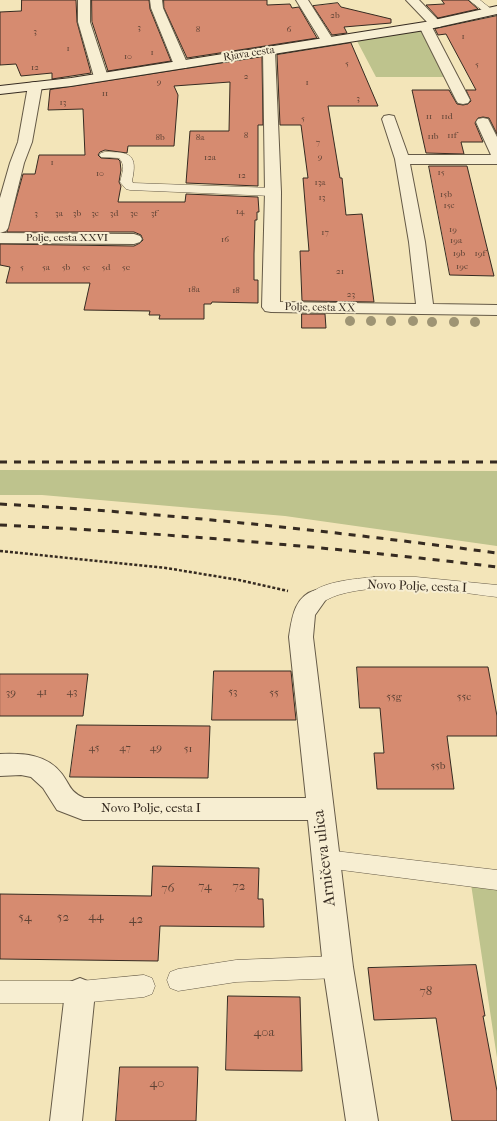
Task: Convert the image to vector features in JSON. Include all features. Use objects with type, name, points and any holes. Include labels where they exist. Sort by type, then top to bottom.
[{"type":"street","points":[[84,0],[84,22],[101,76]]},
{"type":"street","points":[[156,0],[157,8],[181,65]]},
{"type":"street","points":[[302,0],[328,41]]},
{"type":"street","points":[[412,0],[431,25],[463,100]]},
{"type":"street","name":"Rjava cesta","points":[[0,90],[181,65],[269,51],[431,25],[493,11]]},
{"type":"street","name":"Polje, cesta XX","points":[[269,51],[273,192],[271,307],[426,309]]},
{"type":"street","points":[[0,228],[17,163],[25,142],[35,86]]},
{"type":"street","points":[[389,119],[402,159],[417,242],[426,309],[497,310]]},
{"type":"street","points":[[483,122],[497,154]]},
{"type":"street","points":[[402,159],[497,160]]},
{"type":"street","name":"Polje, cesta XXVI","points":[[0,238],[134,239]]},
{"type":"street","name":"Arničeva ulica","points":[[316,598],[304,613],[302,637],[338,967],[362,1121]]},
{"type":"street","name":"Novo Polje, cesta I","points":[[0,765],[21,764],[39,768],[52,780],[66,802],[83,809],[320,809]]},
{"type":"street","points":[[66,1121],[80,992]]},
{"type":"lane","points":[[474,0],[493,11]]},
{"type":"lane","points":[[105,155],[122,155],[128,160],[129,166],[126,182],[130,186],[273,192]]},
{"type":"lane","name":"Novo Polje, cesta I","points":[[316,598],[334,589],[381,582],[497,592]]},
{"type":"lane","points":[[326,859],[497,880]]},
{"type":"lane","points":[[178,980],[236,970],[338,967]]},
{"type":"lane","points":[[0,992],[80,992],[144,986]]},
{"type":"path","points":[[0,551],[166,568],[239,580],[316,598]]},
{"type":"green space","points":[[421,30],[447,77],[376,77],[357,41]]},
{"type":"green space","points":[[0,470],[497,471],[497,546],[285,516],[42,495],[0,495]]},
{"type":"green space","points":[[471,884],[497,887],[497,1058]]},
{"type":"building","points":[[22,0],[76,0],[77,22],[91,73],[52,79],[52,73],[21,76],[16,64],[0,65],[0,12],[21,11]]},
{"type":"building","points":[[92,0],[149,0],[150,9],[171,61],[108,71],[92,22]]},
{"type":"building","points":[[164,0],[267,0],[267,5],[290,4],[292,8],[299,7],[317,38],[187,58],[164,8]]},
{"type":"building","points":[[442,0],[468,0],[478,9],[438,18],[426,5],[444,4]]},
{"type":"building","points":[[338,3],[341,7],[391,19],[391,23],[344,27],[347,33],[332,35],[313,6]]},
{"type":"building","points":[[497,16],[497,134],[489,118],[478,118],[475,123],[483,142],[461,142],[464,154],[426,153],[412,90],[449,90],[457,104],[463,105],[468,104],[471,101],[466,90],[476,90],[446,34],[438,35],[435,29]]},
{"type":"building","points":[[351,43],[378,106],[328,106],[340,178],[342,178],[346,215],[362,214],[374,302],[302,301],[300,251],[309,251],[303,178],[308,178],[301,125],[280,125],[277,55]]},
{"type":"building","points":[[262,57],[263,125],[258,125],[258,186],[186,183],[190,131],[229,131],[230,82],[174,86],[178,95],[174,146],[128,146],[127,153],[105,150],[100,152],[98,155],[101,158],[118,159],[120,161],[121,170],[119,182],[121,186],[118,202],[185,202],[186,194],[258,197],[259,212],[257,212],[257,220],[255,220],[254,280],[258,280],[258,303],[212,302],[211,304],[204,304],[204,319],[159,319],[160,315],[149,315],[150,311],[84,310],[90,283],[6,283],[10,267],[0,265],[0,244],[134,246],[143,240],[141,235],[134,232],[7,232],[23,174],[35,174],[39,155],[85,155],[83,109],[48,110],[50,90]]},
{"type":"building","points":[[429,166],[467,166],[494,276],[450,275]]},
{"type":"building","points":[[302,314],[325,314],[326,328],[302,328]]},
{"type":"building","points":[[357,667],[488,667],[497,716],[497,736],[447,736],[454,789],[377,789],[374,753],[384,753],[380,708],[360,708]]},
{"type":"building","points":[[214,671],[291,671],[296,720],[212,720]]},
{"type":"building","points":[[0,674],[88,674],[83,716],[0,716]]},
{"type":"building","points":[[77,725],[210,726],[208,778],[70,777]]},
{"type":"building","points":[[153,866],[259,868],[258,899],[263,899],[264,927],[160,926],[158,961],[0,959],[0,894],[151,896]]},
{"type":"building","points":[[476,965],[485,1016],[483,1016],[497,1091],[497,1121],[452,1121],[436,1018],[374,1020],[368,968]]},
{"type":"building","points":[[228,996],[300,997],[302,1071],[226,1070]]},
{"type":"building","points":[[120,1067],[198,1067],[196,1121],[116,1121]]},
{"type":"railway","points":[[0,462],[497,462]]},
{"type":"railway","points":[[0,504],[124,512],[249,524],[373,537],[497,553]]},
{"type":"railway","points":[[0,525],[124,532],[249,542],[373,553],[497,567]]}]
